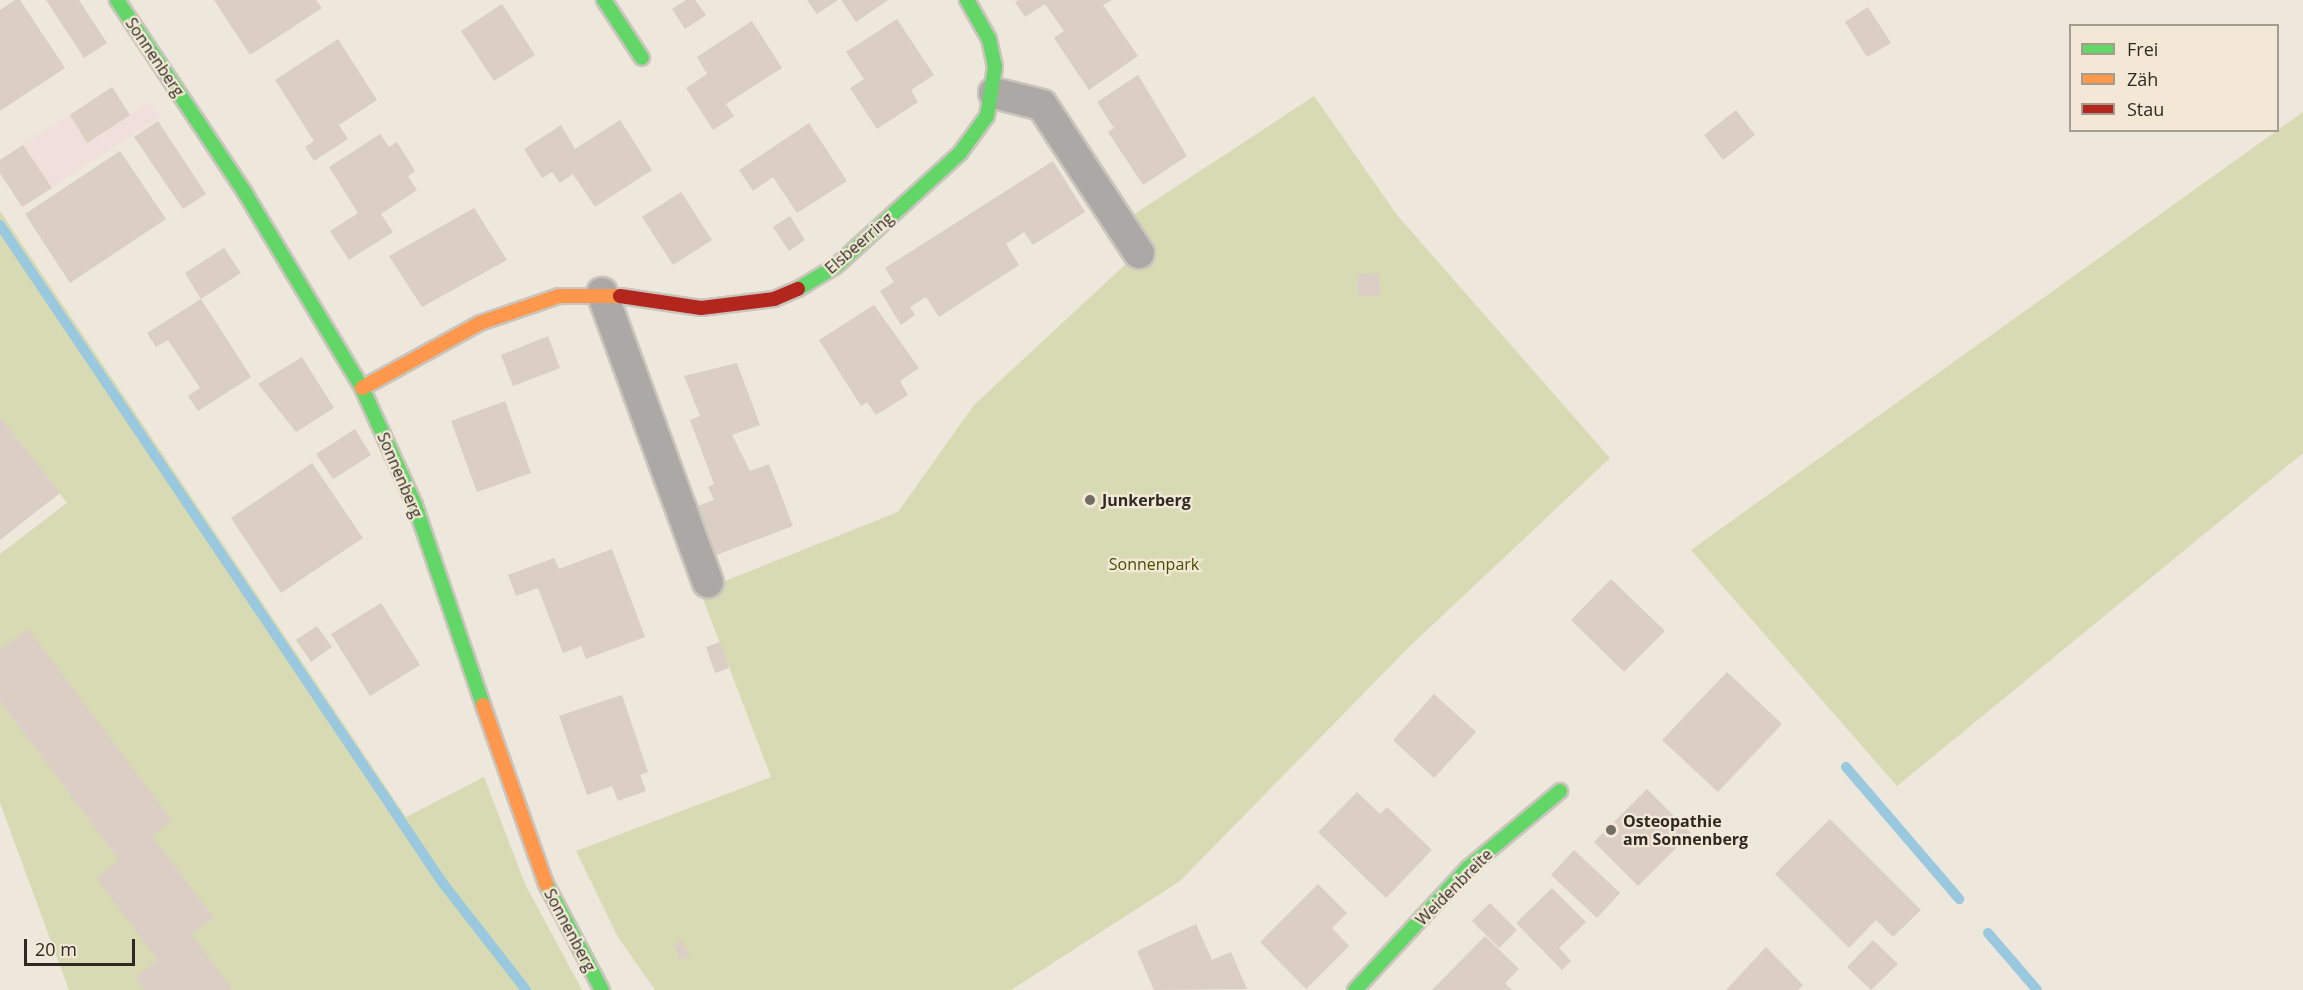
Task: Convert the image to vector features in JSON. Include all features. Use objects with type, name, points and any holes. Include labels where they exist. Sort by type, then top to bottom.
[{"type":"street","name":"Sonnenberg","points":[[117,0],[245,193],[362,388],[415,505],[541,875],[602,990]]},
{"type":"street","points":[[604,0],[642,58]]},
{"type":"street","name":"Elsbeerring","points":[[362,388],[521,305],[602,293],[701,308],[774,299],[809,284],[836,266],[960,153],[987,116],[994,93],[989,39],[967,0]]},
{"type":"street","points":[[994,93],[1042,105],[1139,253]]},
{"type":"street","points":[[602,293],[708,582]]},
{"type":"street","name":"Weidenbreite","points":[[1355,990],[1468,868],[1560,791]]},
{"type":"shaded area","points":[[112,87],[130,114],[150,102],[160,117],[22,207],[0,173],[0,160]]},
{"type":"green space","name":"Sonnenpark","points":[[1314,96],[1397,215],[1610,458],[1410,646],[1180,881],[1011,990],[655,990],[618,937],[576,851],[771,777],[700,591],[898,512],[974,405],[1143,248],[1127,219]]},
{"type":"green space","points":[[2303,112],[2303,453],[1897,786],[1691,550],[2275,132],[2279,132],[2279,129]]},
{"type":"green space","points":[[0,211],[406,817],[484,777],[525,884],[582,990],[69,990],[0,803],[0,554],[67,503],[0,417]]},
{"type":"building","points":[[15,0],[20,0],[65,68],[0,111],[0,10]]},
{"type":"building","points":[[46,0],[79,0],[107,43],[84,58]]},
{"type":"building","points":[[214,0],[316,0],[322,8],[250,55]]},
{"type":"building","points":[[686,0],[695,0],[706,15],[685,29],[672,9]]},
{"type":"building","points":[[807,0],[838,0],[817,14]]},
{"type":"building","points":[[841,0],[888,0],[856,22]]},
{"type":"building","points":[[1019,0],[1112,0],[1103,5],[1138,56],[1089,90],[1054,38],[1064,31],[1045,4],[1025,17],[1015,2]]},
{"type":"building","points":[[502,4],[535,55],[494,81],[461,31]]},
{"type":"building","points":[[1868,7],[1891,43],[1867,57],[1845,22]]},
{"type":"building","points":[[897,19],[934,75],[911,90],[918,102],[877,129],[850,88],[864,79],[846,52]]},
{"type":"building","points":[[752,21],[782,68],[726,104],[734,116],[713,130],[686,88],[707,74],[697,57]]},
{"type":"building","points":[[338,39],[377,100],[339,125],[348,139],[314,161],[305,147],[314,141],[275,80]]},
{"type":"building","points":[[1138,75],[1187,156],[1143,185],[1108,132],[1114,128],[1097,102]]},
{"type":"building","points":[[112,87],[130,115],[87,143],[70,115]]},
{"type":"building","points":[[1736,110],[1755,135],[1723,160],[1704,135]]},
{"type":"building","points":[[620,120],[652,170],[595,207],[573,174],[560,183],[552,172],[542,178],[524,149],[561,125],[575,149]]},
{"type":"building","points":[[158,121],[206,194],[183,209],[134,137]]},
{"type":"building","points":[[809,123],[847,181],[797,213],[773,177],[753,191],[739,170]]},
{"type":"building","points":[[380,134],[389,147],[397,142],[415,171],[408,176],[417,190],[381,214],[393,232],[349,260],[330,231],[358,213],[329,167]]},
{"type":"building","points":[[23,145],[52,188],[22,207],[0,173],[0,160]]},
{"type":"building","points":[[120,151],[166,219],[70,283],[25,214]]},
{"type":"building","points":[[1053,161],[1085,212],[1033,245],[1024,232],[1006,244],[1019,265],[939,317],[926,297],[910,307],[915,315],[901,325],[880,291],[894,282],[885,268]]},
{"type":"building","points":[[681,192],[712,240],[673,265],[642,217]]},
{"type":"building","points":[[474,208],[507,260],[422,307],[389,256]]},
{"type":"building","points":[[790,216],[805,240],[789,251],[773,227]]},
{"type":"building","points":[[224,248],[241,273],[201,299],[185,273]]},
{"type":"building","points":[[1379,273],[1380,296],[1358,296],[1357,274]]},
{"type":"building","points":[[201,299],[251,377],[198,411],[188,396],[200,388],[168,340],[156,347],[147,333]]},
{"type":"building","points":[[874,305],[919,368],[900,381],[908,395],[876,415],[867,402],[861,406],[819,340]]},
{"type":"building","points":[[548,336],[560,368],[513,386],[501,355]]},
{"type":"building","points":[[302,357],[334,408],[296,432],[258,384]]},
{"type":"building","points":[[737,363],[760,425],[732,435],[750,471],[769,464],[793,526],[711,557],[692,508],[714,500],[708,487],[714,484],[690,420],[700,416],[684,376]]},
{"type":"building","points":[[505,401],[531,473],[477,492],[451,421]]},
{"type":"building","points":[[0,417],[60,493],[0,540]]},
{"type":"building","points":[[355,429],[371,455],[333,479],[316,454]]},
{"type":"building","points":[[312,463],[363,538],[281,593],[231,518]]},
{"type":"building","points":[[612,549],[645,637],[586,659],[581,646],[563,653],[538,588],[516,596],[508,575],[554,558],[559,569]]},
{"type":"building","points":[[1611,579],[1665,631],[1624,672],[1571,620]]},
{"type":"building","points":[[381,603],[420,665],[370,696],[331,634]]},
{"type":"building","points":[[317,626],[332,647],[311,662],[296,640]]},
{"type":"building","points":[[28,629],[172,821],[152,836],[214,918],[191,934],[233,990],[145,990],[135,977],[158,960],[96,878],[119,860],[0,701],[0,650]]},
{"type":"building","points":[[720,642],[729,668],[715,673],[706,647]]},
{"type":"building","points":[[1727,672],[1782,724],[1718,792],[1662,740]]},
{"type":"building","points":[[1434,694],[1476,732],[1434,778],[1393,740]]},
{"type":"building","points":[[622,695],[648,772],[640,775],[646,791],[618,801],[612,786],[587,795],[559,716]]},
{"type":"building","points":[[1647,789],[1691,833],[1638,886],[1594,842]]},
{"type":"building","points":[[1357,792],[1380,814],[1387,807],[1432,850],[1386,898],[1318,832]]},
{"type":"building","points":[[1830,819],[1921,910],[1893,937],[1876,920],[1849,948],[1775,874]]},
{"type":"building","points":[[1574,850],[1620,893],[1597,918],[1551,875]]},
{"type":"building","points":[[1318,884],[1347,913],[1332,928],[1349,946],[1306,989],[1260,942]]},
{"type":"building","points":[[1552,888],[1586,922],[1559,948],[1571,961],[1562,970],[1516,923]]},
{"type":"building","points":[[1490,903],[1517,930],[1499,948],[1472,921]]},
{"type":"building","points":[[1196,924],[1212,960],[1231,952],[1247,989],[1154,990],[1137,951]]},
{"type":"building","points":[[1485,936],[1519,969],[1505,983],[1512,990],[1432,990]]},
{"type":"building","points":[[682,940],[690,955],[681,960],[673,945]]},
{"type":"building","points":[[1873,940],[1898,964],[1871,990],[1847,967]]},
{"type":"building","points":[[1766,947],[1803,985],[1798,990],[1726,990]]},
{"type":"waterway","points":[[0,225],[442,882],[526,990]]},
{"type":"waterway","points":[[1846,767],[1959,899]]},
{"type":"waterway","points":[[1988,933],[2037,990]]},
{"type":"traffic: fast","points":[[117,0],[245,193],[362,388],[415,505],[483,705]]},
{"type":"traffic: fast","points":[[604,0],[642,58]]},
{"type":"traffic: fast","points":[[798,289],[836,266],[960,153],[987,116],[995,67],[989,39],[967,0]]},
{"type":"traffic: fast","points":[[1355,990],[1468,868],[1560,791]]},
{"type":"traffic: fast","points":[[546,884],[602,990]]},
{"type":"traffic: slow","points":[[362,388],[480,323],[559,296],[620,296]]},
{"type":"traffic: slow","points":[[483,705],[546,884]]},
{"type":"traffic: jam","points":[[620,296],[701,308],[774,299],[798,289]]},
{"type":"place","name":"Junkerberg","points":[[1090,500]]},
{"type":"place","name":"Osteopathie am Sonnenberg","points":[[1611,830]]}]
